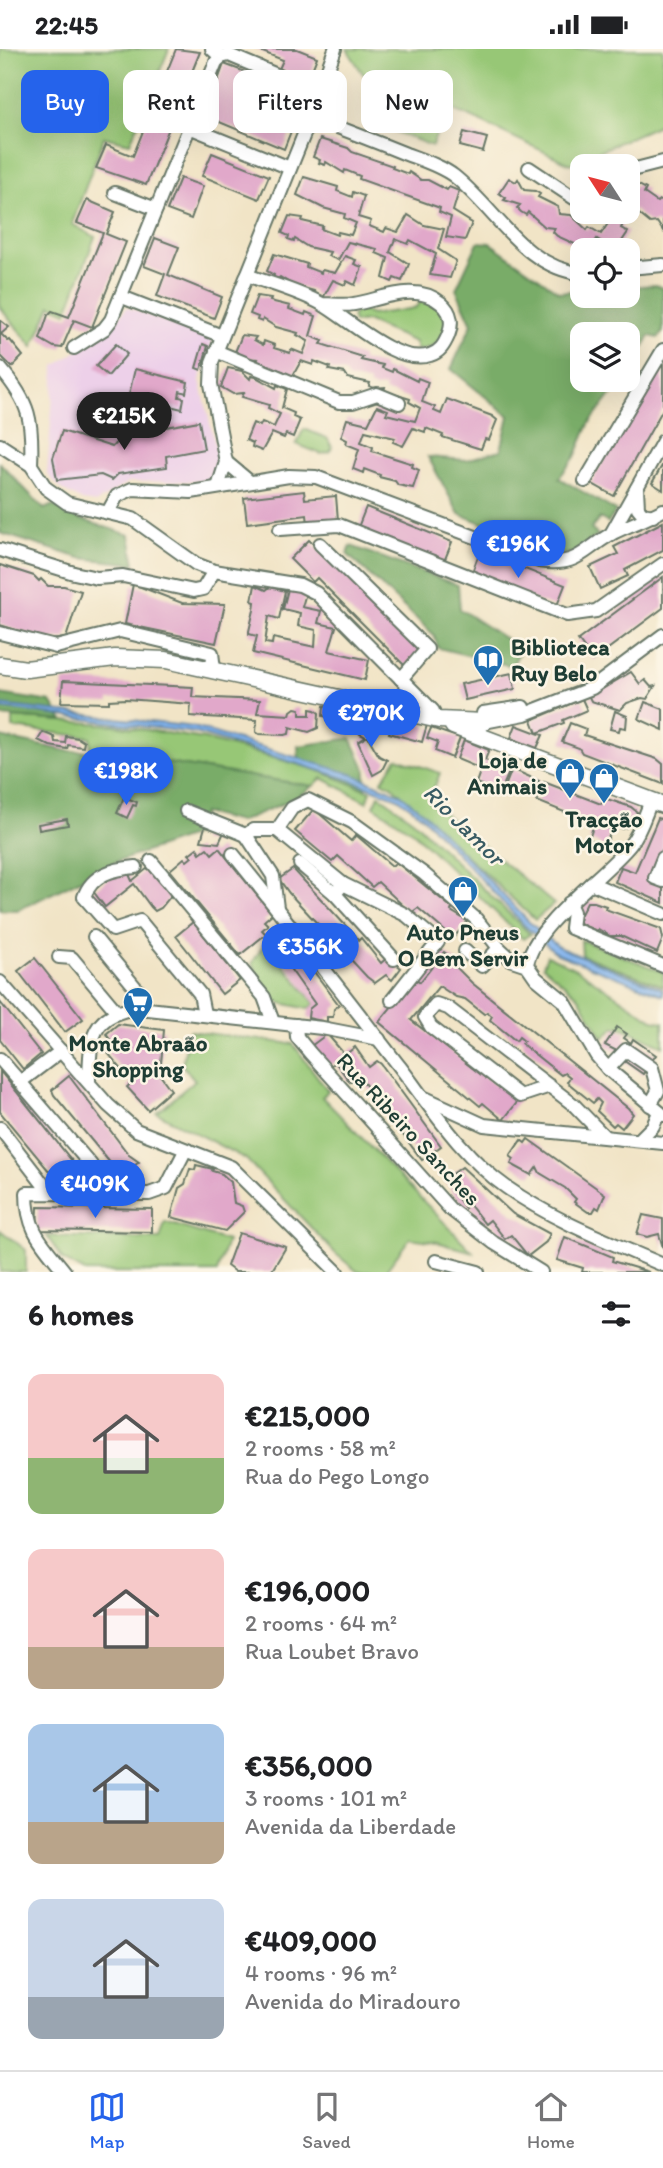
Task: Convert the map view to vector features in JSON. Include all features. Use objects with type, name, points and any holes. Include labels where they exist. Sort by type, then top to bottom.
[{"type":"main road","points":[[0,665],[36,668],[127,657],[166,660],[436,716],[483,717],[486,733],[494,740]]},
{"type":"main road","points":[[436,716],[657,803]]},
{"type":"street","points":[[327,70],[335,49]]},
{"type":"street","points":[[213,70],[216,53],[229,55],[265,70]]},
{"type":"street","points":[[347,131],[428,162],[454,176],[514,240],[548,265],[570,271]]},
{"type":"street","points":[[74,348],[104,329],[122,297],[187,133]]},
{"type":"street","points":[[204,133],[290,168]]},
{"type":"street","points":[[218,487],[226,463],[211,384],[216,351],[304,133]]},
{"type":"street","points":[[640,168],[663,162]]},
{"type":"street","points":[[529,168],[570,195]]},
{"type":"street","points":[[115,193],[156,209]]},
{"type":"street","points":[[640,267],[663,265]]},
{"type":"street","points":[[247,275],[322,304],[353,328],[382,344],[419,356],[431,355],[444,346],[450,331],[451,317],[445,306],[435,298],[417,292],[355,304],[322,304]]},
{"type":"street","points":[[122,297],[222,336]]},
{"type":"street","points":[[353,328],[348,319],[355,304]]},
{"type":"street","points":[[585,481],[663,350]]},
{"type":"street","points":[[216,351],[339,402],[353,402],[377,394],[399,403]]},
{"type":"street","points":[[0,368],[29,413],[33,426],[31,465]]},
{"type":"street","points":[[611,534],[663,441]]},
{"type":"street","points":[[0,445],[31,465],[46,488],[67,503],[94,512],[108,512],[133,519],[196,563],[214,571],[300,585],[316,593],[436,716]]},
{"type":"street","points":[[226,463],[250,482]]},
{"type":"street","points":[[108,512],[117,496],[132,489],[191,492],[289,476],[316,477],[540,561],[570,562],[611,534],[658,513]]},
{"type":"street","points":[[638,485],[635,497],[638,508],[643,514],[658,513]]},
{"type":"street","points":[[280,529],[339,525],[567,615],[596,611],[663,564]]},
{"type":"street","points":[[320,544],[427,649],[401,679]]},
{"type":"street","points":[[0,550],[84,575],[123,576],[194,591],[203,589],[214,571]]},
{"type":"street","points":[[0,633],[56,647],[120,631],[212,653],[214,669]]},
{"type":"street","points":[[483,717],[525,715],[592,688],[663,635]]},
{"type":"street","points":[[277,830],[292,808],[308,800],[352,822],[424,874],[476,919],[512,960],[527,965],[536,978],[564,1001],[596,1055],[608,1069],[657,1111]]},
{"type":"street","points":[[527,965],[537,944],[549,928],[569,904],[631,844],[657,803]]},
{"type":"street","points":[[186,811],[246,835],[273,876],[277,908]]},
{"type":"street","points":[[246,835],[253,830],[277,830],[339,889],[394,958]]},
{"type":"street","points":[[233,854],[468,1152],[505,1186],[561,1220],[663,1265]]},
{"type":"street","points":[[663,858],[655,878],[663,881]]},
{"type":"street","points":[[151,862],[264,997],[273,1022]]},
{"type":"street","points":[[300,864],[339,889],[406,915],[438,942],[391,1000]]},
{"type":"street","points":[[136,867],[110,870],[88,886],[84,897],[113,930],[140,921],[200,994],[204,1014]]},
{"type":"street","points":[[591,883],[663,914]]},
{"type":"street","points":[[569,904],[573,912],[571,928],[663,966]]},
{"type":"street","points":[[94,937],[140,993],[144,1009]]},
{"type":"street","points":[[465,951],[482,966],[499,948]]},
{"type":"street","points":[[59,957],[72,958],[117,1012]]},
{"type":"street","points":[[0,982],[108,1105],[136,1129],[185,1151],[231,1167],[337,1272]]},
{"type":"street","points":[[550,1086],[520,1096],[431,1027],[425,1017],[436,1005],[448,1007],[550,1086],[574,1105],[604,1136]]},
{"type":"street","points":[[89,1081],[90,1043],[95,1030],[117,1012],[144,1009],[204,1014],[296,1025],[379,1039]]},
{"type":"street","points":[[341,1032],[358,1012]]},
{"type":"street","name":"Rua Ribeiro Sanches","points":[[296,1025],[297,1037],[310,1053],[450,1209],[494,1243],[541,1272]]},
{"type":"street","points":[[608,1069],[626,1050],[652,1068],[658,1091],[657,1111],[653,1126],[640,1139]]},
{"type":"street","points":[[20,1082],[61,1051]]},
{"type":"street","points":[[0,1059],[91,1165]]},
{"type":"street","points":[[422,1096],[454,1114],[484,1125],[663,1143]]},
{"type":"street","points":[[0,1128],[50,1193]]},
{"type":"street","points":[[65,1272],[40,1242],[27,1218],[27,1193],[149,1194],[166,1188],[185,1151]]},
{"type":"street","points":[[436,1261],[478,1272]]},
{"type":"shaded area","points":[[127,307],[213,339],[200,380],[221,470],[212,481],[129,482],[96,503],[82,501],[62,490],[47,474],[55,366],[109,330]]},
{"type":"green space","points":[[0,49],[169,49],[160,70],[123,70],[123,133],[134,133],[130,143],[104,137],[72,224],[95,237],[67,312],[51,305],[33,347],[0,308]]},
{"type":"green space","points":[[347,49],[663,49],[663,123],[593,154],[570,154],[570,164],[453,110],[453,70],[361,71]]},
{"type":"green space","points":[[399,133],[437,133],[432,146]]},
{"type":"green space","points":[[478,242],[490,243],[559,292],[570,291],[570,308],[640,308],[640,286],[655,285],[663,288],[663,332],[658,338],[650,336],[640,352],[640,322],[570,322],[570,392],[614,392],[589,424],[575,457],[559,478],[616,511],[608,523],[600,518],[591,529],[598,535],[574,553],[561,555],[459,514],[428,457],[466,460],[501,450],[509,416],[451,369],[472,324],[456,289]]},
{"type":"green space","points":[[421,301],[439,306],[449,320],[438,342],[430,348],[417,350],[415,342],[366,321],[354,323],[352,316],[360,309],[371,315],[415,308]]},
{"type":"green space","points":[[304,429],[327,438],[332,447],[330,452],[321,454],[296,444]]},
{"type":"green space","points":[[0,463],[44,509],[53,505],[77,518],[130,535],[135,564],[80,558],[0,533]]},
{"type":"green space","points":[[351,546],[458,585],[460,609],[521,649],[512,666],[438,648],[434,635],[347,554]]},
{"type":"green space","points":[[0,694],[51,702],[63,721],[0,716]]},
{"type":"green space","points":[[13,717],[114,725],[204,739],[325,772],[371,791],[367,802],[322,778],[313,786],[91,751],[90,737],[13,728]]},
{"type":"green space","points":[[0,737],[68,751],[91,751],[313,786],[296,798],[239,822],[203,813],[195,835],[116,862],[18,910],[0,910]]},
{"type":"green space","points":[[351,738],[366,770],[365,789],[299,763],[298,746]]},
{"type":"green space","points":[[397,758],[440,773],[429,801],[554,904],[535,920],[392,786],[382,781]]},
{"type":"green space","points":[[379,795],[414,821],[530,934],[523,939],[413,832],[374,806]]},
{"type":"green space","points":[[581,940],[663,972],[663,986],[582,955]]},
{"type":"green space","points":[[263,946],[269,946],[315,1004],[308,1009],[272,1001],[252,963]]},
{"type":"green space","points":[[547,955],[578,970],[653,1020],[663,1022],[663,1046],[621,1027],[614,1027],[603,1038],[578,996],[543,966]]},
{"type":"green space","points":[[189,1031],[293,1044],[328,1091],[322,1097],[473,1252],[410,1238],[385,1272],[358,1272],[336,1254],[246,1159],[157,1113],[195,1080],[182,1065]]},
{"type":"green space","points":[[165,1222],[227,1241],[217,1272],[85,1272],[63,1260],[47,1236],[160,1239]]},
{"type":"green space","points":[[0,1230],[26,1250],[26,1272],[0,1272]]},
{"type":"water","points":[[0,705],[194,727],[352,774],[400,794],[424,813],[529,922],[560,948],[663,989],[663,995],[557,954],[525,926],[422,816],[398,798],[348,779],[196,733],[6,709],[0,708]]},
{"type":"building","points":[[176,49],[200,52],[193,70],[168,70]]},
{"type":"building","points":[[255,49],[297,49],[317,57],[312,70],[282,70],[279,69],[283,60]]},
{"type":"building","points":[[224,64],[240,70],[233,70],[233,128],[219,122],[219,78]]},
{"type":"building","points":[[464,132],[487,138],[483,152],[460,146]]},
{"type":"building","points":[[142,133],[167,133],[146,185],[96,168],[106,145],[133,156]]},
{"type":"building","points":[[246,133],[290,133],[284,149]]},
{"type":"building","points":[[320,139],[408,174],[409,172],[447,190],[449,187],[459,191],[453,211],[472,223],[465,240],[446,237],[451,217],[439,212],[440,208],[359,179],[360,176],[345,170],[344,173],[326,162],[325,165],[319,163],[320,160],[313,157]]},
{"type":"building","points":[[212,153],[269,176],[259,199],[202,176]]},
{"type":"building","points":[[304,177],[338,187],[337,191],[352,197],[353,192],[364,196],[358,217],[371,221],[369,226],[384,232],[386,228],[398,232],[408,215],[424,225],[444,229],[438,249],[456,261],[450,278],[430,275],[436,254],[410,240],[408,244],[395,239],[390,252],[409,264],[402,281],[394,278],[392,282],[383,278],[388,258],[376,253],[377,249],[348,242],[338,260],[328,256],[330,252],[288,239],[289,236],[282,233],[289,216],[303,218],[302,221],[323,226],[321,229],[337,235],[338,232],[351,235],[356,223],[344,218],[345,214],[323,208],[297,195]]},
{"type":"building","points":[[180,178],[203,186],[191,219],[167,210]]},
{"type":"building","points":[[509,178],[516,182],[518,179],[524,190],[540,194],[538,197],[558,207],[559,214],[570,215],[570,224],[581,224],[587,230],[589,227],[601,234],[608,224],[623,224],[621,228],[628,232],[624,238],[570,238],[570,242],[557,236],[553,232],[555,228],[545,227],[528,212],[526,215],[521,212],[517,208],[520,205],[504,200],[506,198],[499,193]]},
{"type":"building","points":[[640,186],[646,189],[644,193],[657,202],[663,202],[663,231],[657,222],[650,223],[640,215]]},
{"type":"building","points":[[87,200],[115,212],[106,234],[126,242],[92,327],[74,320],[62,348],[54,347],[40,339],[48,315],[52,311],[69,317],[103,233],[77,223]]},
{"type":"building","points":[[155,238],[179,247],[168,275],[222,297],[214,318],[157,296],[165,274],[144,266]]},
{"type":"building","points":[[274,254],[307,264],[306,267],[321,273],[322,270],[335,273],[345,256],[356,260],[354,264],[362,267],[355,285],[347,281],[345,285],[333,280],[323,298],[313,294],[314,291],[293,285],[280,277],[273,277],[274,275],[267,271]]},
{"type":"building","points":[[257,296],[271,298],[270,301],[290,306],[289,309],[316,316],[310,336],[323,341],[321,344],[363,357],[361,360],[383,365],[382,368],[392,372],[393,369],[417,381],[418,378],[428,382],[422,402],[435,407],[434,411],[441,414],[447,399],[492,416],[497,420],[489,440],[485,439],[481,449],[442,437],[443,435],[426,428],[425,432],[413,428],[403,446],[393,442],[395,438],[365,431],[361,442],[373,447],[372,451],[413,464],[412,467],[419,470],[413,488],[398,485],[395,481],[364,469],[363,473],[353,469],[359,449],[346,444],[347,440],[341,437],[347,419],[368,424],[377,406],[388,410],[386,414],[415,421],[420,408],[409,402],[410,399],[384,391],[385,387],[374,388],[369,386],[370,383],[348,378],[345,373],[329,370],[330,367],[314,361],[313,365],[301,361],[291,379],[281,375],[283,371],[256,363],[258,359],[242,358],[243,355],[235,352],[242,335],[256,337],[254,340],[263,345],[264,341],[275,345],[274,348],[290,353],[291,349],[303,354],[308,341],[297,335],[298,333],[276,327],[263,319],[262,322],[250,314]]},
{"type":"building","points":[[0,320],[9,327],[1,334],[10,340],[23,356],[12,367],[0,355]]},
{"type":"building","points":[[116,344],[127,354],[108,376],[96,366]]},
{"type":"building","points":[[203,344],[208,346],[201,370],[196,368]]},
{"type":"building","points":[[663,356],[663,409],[614,496],[591,483]]},
{"type":"building","points":[[228,368],[242,371],[250,379],[251,376],[256,377],[276,388],[277,385],[287,389],[282,408],[294,413],[293,417],[300,420],[293,437],[286,434],[284,438],[272,433],[262,451],[252,447],[253,443],[246,440],[253,423],[260,426],[262,422],[274,427],[280,414],[268,408],[269,405],[242,397],[244,393],[233,394],[221,387]]},
{"type":"building","points":[[135,369],[188,382],[186,393],[180,391],[179,397],[184,398],[182,409],[138,398],[138,401],[128,399]]},
{"type":"building","points":[[199,421],[204,449],[166,456],[167,467],[118,474],[112,480],[101,475],[57,480],[53,458],[62,431],[112,447],[123,435]]},
{"type":"building","points":[[663,464],[663,490],[652,483]]},
{"type":"building","points":[[304,491],[305,499],[336,496],[338,520],[308,523],[307,515],[247,523],[244,498]]},
{"type":"building","points":[[366,507],[452,542],[443,564],[357,530]]},
{"type":"building","points":[[663,522],[663,550],[625,570],[628,576],[600,589],[590,567],[618,554],[614,547]]},
{"type":"building","points":[[309,540],[423,648],[405,666],[317,578],[313,582],[290,559]]},
{"type":"building","points":[[480,551],[565,585],[556,608],[471,575]]},
{"type":"building","points":[[0,565],[34,576],[39,581],[41,579],[48,586],[64,586],[81,591],[66,638],[49,640],[0,625]]},
{"type":"building","points":[[663,577],[663,608],[593,660],[578,640]]},
{"type":"building","points":[[133,584],[182,603],[225,604],[216,643],[125,624]]},
{"type":"building","points":[[255,585],[266,590],[270,587],[285,591],[279,619],[269,616],[265,643],[272,644],[273,638],[315,647],[316,630],[298,626],[300,613],[283,609],[288,589],[306,593],[302,607],[321,611],[318,623],[336,627],[329,651],[369,660],[365,680],[253,653],[257,636],[249,634],[249,631],[254,610],[255,602],[252,601]]},
{"type":"building","points":[[631,672],[640,684],[645,680],[651,687],[655,686],[647,699],[627,703],[620,710],[591,701],[589,697]]},
{"type":"building","name":"Biblioteca Ruy Belo","points":[[512,673],[515,689],[465,700],[461,684]]},
{"type":"building","points":[[63,681],[193,687],[192,697],[260,700],[257,713],[290,715],[295,708],[300,709],[300,715],[310,715],[310,709],[315,710],[319,713],[318,728],[309,732],[290,727],[289,734],[285,735],[259,734],[256,732],[257,720],[190,716],[191,704],[126,699],[109,700],[109,703],[61,702]]},
{"type":"building","points":[[582,699],[587,710],[563,720],[564,723],[537,733],[532,720]]},
{"type":"building","points":[[645,702],[663,709],[663,730],[639,719]]},
{"type":"building","points":[[324,706],[339,707],[338,719],[323,716]]},
{"type":"building","points":[[615,711],[627,716],[626,728],[620,727],[619,731],[610,729]]},
{"type":"building","points":[[384,715],[427,725],[422,742],[389,733],[390,730],[382,724]]},
{"type":"building","points":[[369,717],[376,720],[368,737],[379,756],[387,760],[382,770],[373,775],[358,742],[366,737],[360,734]]},
{"type":"building","points":[[570,723],[586,729],[584,735],[657,759],[663,764],[663,784],[582,753],[579,748],[562,742]]},
{"type":"building","points":[[516,725],[543,735],[537,748],[511,738]]},
{"type":"building","points":[[431,728],[460,738],[452,758],[435,751],[438,742],[427,738]]},
{"type":"building","points":[[43,732],[54,737],[55,742],[65,743],[66,736],[78,738],[84,742],[83,747],[68,745],[67,749],[50,746],[38,740]]},
{"type":"building","points":[[464,740],[489,750],[485,760],[510,770],[500,793],[476,783],[481,769],[457,759]]},
{"type":"building","points":[[512,769],[539,781],[532,798],[505,787]]},
{"type":"building","points":[[544,782],[601,804],[604,798],[631,807],[637,812],[632,825],[623,829],[609,824],[608,828],[611,830],[605,847],[589,839],[594,824],[537,801]]},
{"type":"building","points":[[124,797],[137,802],[127,818],[117,813]]},
{"type":"building","points":[[314,809],[351,841],[356,835],[392,866],[396,862],[452,908],[451,911],[467,921],[466,924],[453,938],[418,908],[411,913],[378,882],[372,887],[338,856],[332,862],[295,831]]},
{"type":"building","points":[[658,818],[663,820],[663,849],[650,882],[652,879],[663,883],[663,903],[615,882],[621,867],[635,872]]},
{"type":"building","points":[[67,819],[68,825],[39,830],[38,824]]},
{"type":"building","points":[[206,823],[225,830],[219,843],[201,841]]},
{"type":"building","points":[[197,848],[200,853],[207,848],[212,854],[219,848],[272,914],[264,921],[268,925],[262,930],[266,934],[240,955],[170,870],[184,858],[187,861],[192,857],[189,854]]},
{"type":"building","points":[[148,868],[170,892],[170,897],[155,911],[134,884],[105,907],[93,891],[113,875],[128,872],[132,881]]},
{"type":"building","points":[[293,869],[359,940],[361,938],[381,963],[388,957],[401,968],[392,980],[386,975],[375,983],[367,977],[289,893],[279,879]]},
{"type":"building","points":[[587,902],[606,906],[605,909],[661,929],[663,938],[657,953],[621,936],[610,936],[579,922]]},
{"type":"building","points":[[193,922],[240,980],[222,994],[176,936]]},
{"type":"building","points":[[290,940],[339,1005],[334,1009],[333,1017],[327,1017],[327,1022],[308,1018],[309,1009],[315,1004],[277,950]]},
{"type":"building","points":[[444,952],[456,961],[455,966],[472,983],[628,1108],[633,1114],[622,1128],[616,1123],[613,1126],[597,1111],[601,1103],[597,1099],[593,1103],[567,1082],[570,1077],[565,1073],[561,1075],[522,1044],[524,1041],[519,1037],[516,1041],[490,1020],[492,1016],[487,1012],[484,1014],[465,999],[456,997],[439,986],[411,1020],[496,1086],[498,1083],[519,1100],[503,1120],[483,1103],[480,1106],[379,1022],[415,978],[420,982]]},
{"type":"building","points":[[35,958],[83,1019],[65,1032],[18,971]]},
{"type":"building","points":[[0,1002],[41,1054],[23,1069],[0,1040]]},
{"type":"building","points":[[118,1024],[164,1030],[160,1075],[171,1090],[148,1110],[127,1087],[135,1080],[129,1072],[123,1071],[107,1052],[115,1046],[106,1034]]},
{"type":"building","points":[[617,1027],[627,1034],[624,1038],[631,1043],[633,1039],[656,1055],[643,1074],[620,1058],[623,1054],[605,1045]]},
{"type":"building","points":[[327,1034],[345,1055],[355,1047],[369,1067],[377,1061],[381,1064],[441,1146],[422,1160],[358,1075],[350,1082],[335,1062],[326,1069],[311,1046]]},
{"type":"building","points":[[0,1071],[73,1162],[54,1177],[0,1112]]},
{"type":"building","points":[[69,1076],[129,1155],[139,1162],[121,1176],[54,1095],[52,1090]]},
{"type":"building","points":[[528,1139],[605,1194],[599,1209],[596,1207],[593,1212],[588,1212],[574,1202],[576,1199],[565,1188],[540,1173],[537,1167],[531,1175],[511,1164],[514,1159],[510,1156],[521,1140],[525,1143]]},
{"type":"building","points":[[196,1165],[213,1169],[212,1171],[222,1174],[231,1182],[234,1203],[242,1206],[244,1212],[225,1231],[171,1217],[179,1188],[185,1184],[190,1169],[195,1170]]},
{"type":"building","points":[[462,1167],[513,1214],[550,1234],[546,1242],[528,1256],[511,1235],[505,1239],[490,1220],[485,1224],[469,1204],[465,1208],[444,1180]]},
{"type":"building","points":[[38,1207],[152,1209],[152,1232],[37,1230]]},
{"type":"building","points":[[643,1215],[663,1219],[663,1248],[659,1234],[647,1237],[637,1234]]},
{"type":"building","points":[[239,1233],[286,1247],[271,1272],[235,1272],[227,1266]]},
{"type":"building","points":[[565,1237],[613,1257],[612,1261],[649,1272],[582,1272],[583,1268],[557,1260]]},
{"type":"place","name":"Biblioteca Ruy Belo","points":[[488,687]]},
{"type":"place","name":"Loja de Animais","points":[[570,800]]},
{"type":"place","name":"Tracção Motor","points":[[604,805]]},
{"type":"place","name":"Auto Pneus O Bem Servir","points":[[463,918]]},
{"type":"place","name":"Monte Abraão Shopping","points":[[138,1029]]},
{"type":"water label","name":"Rio Jamor","points":[[464,825]]}]
